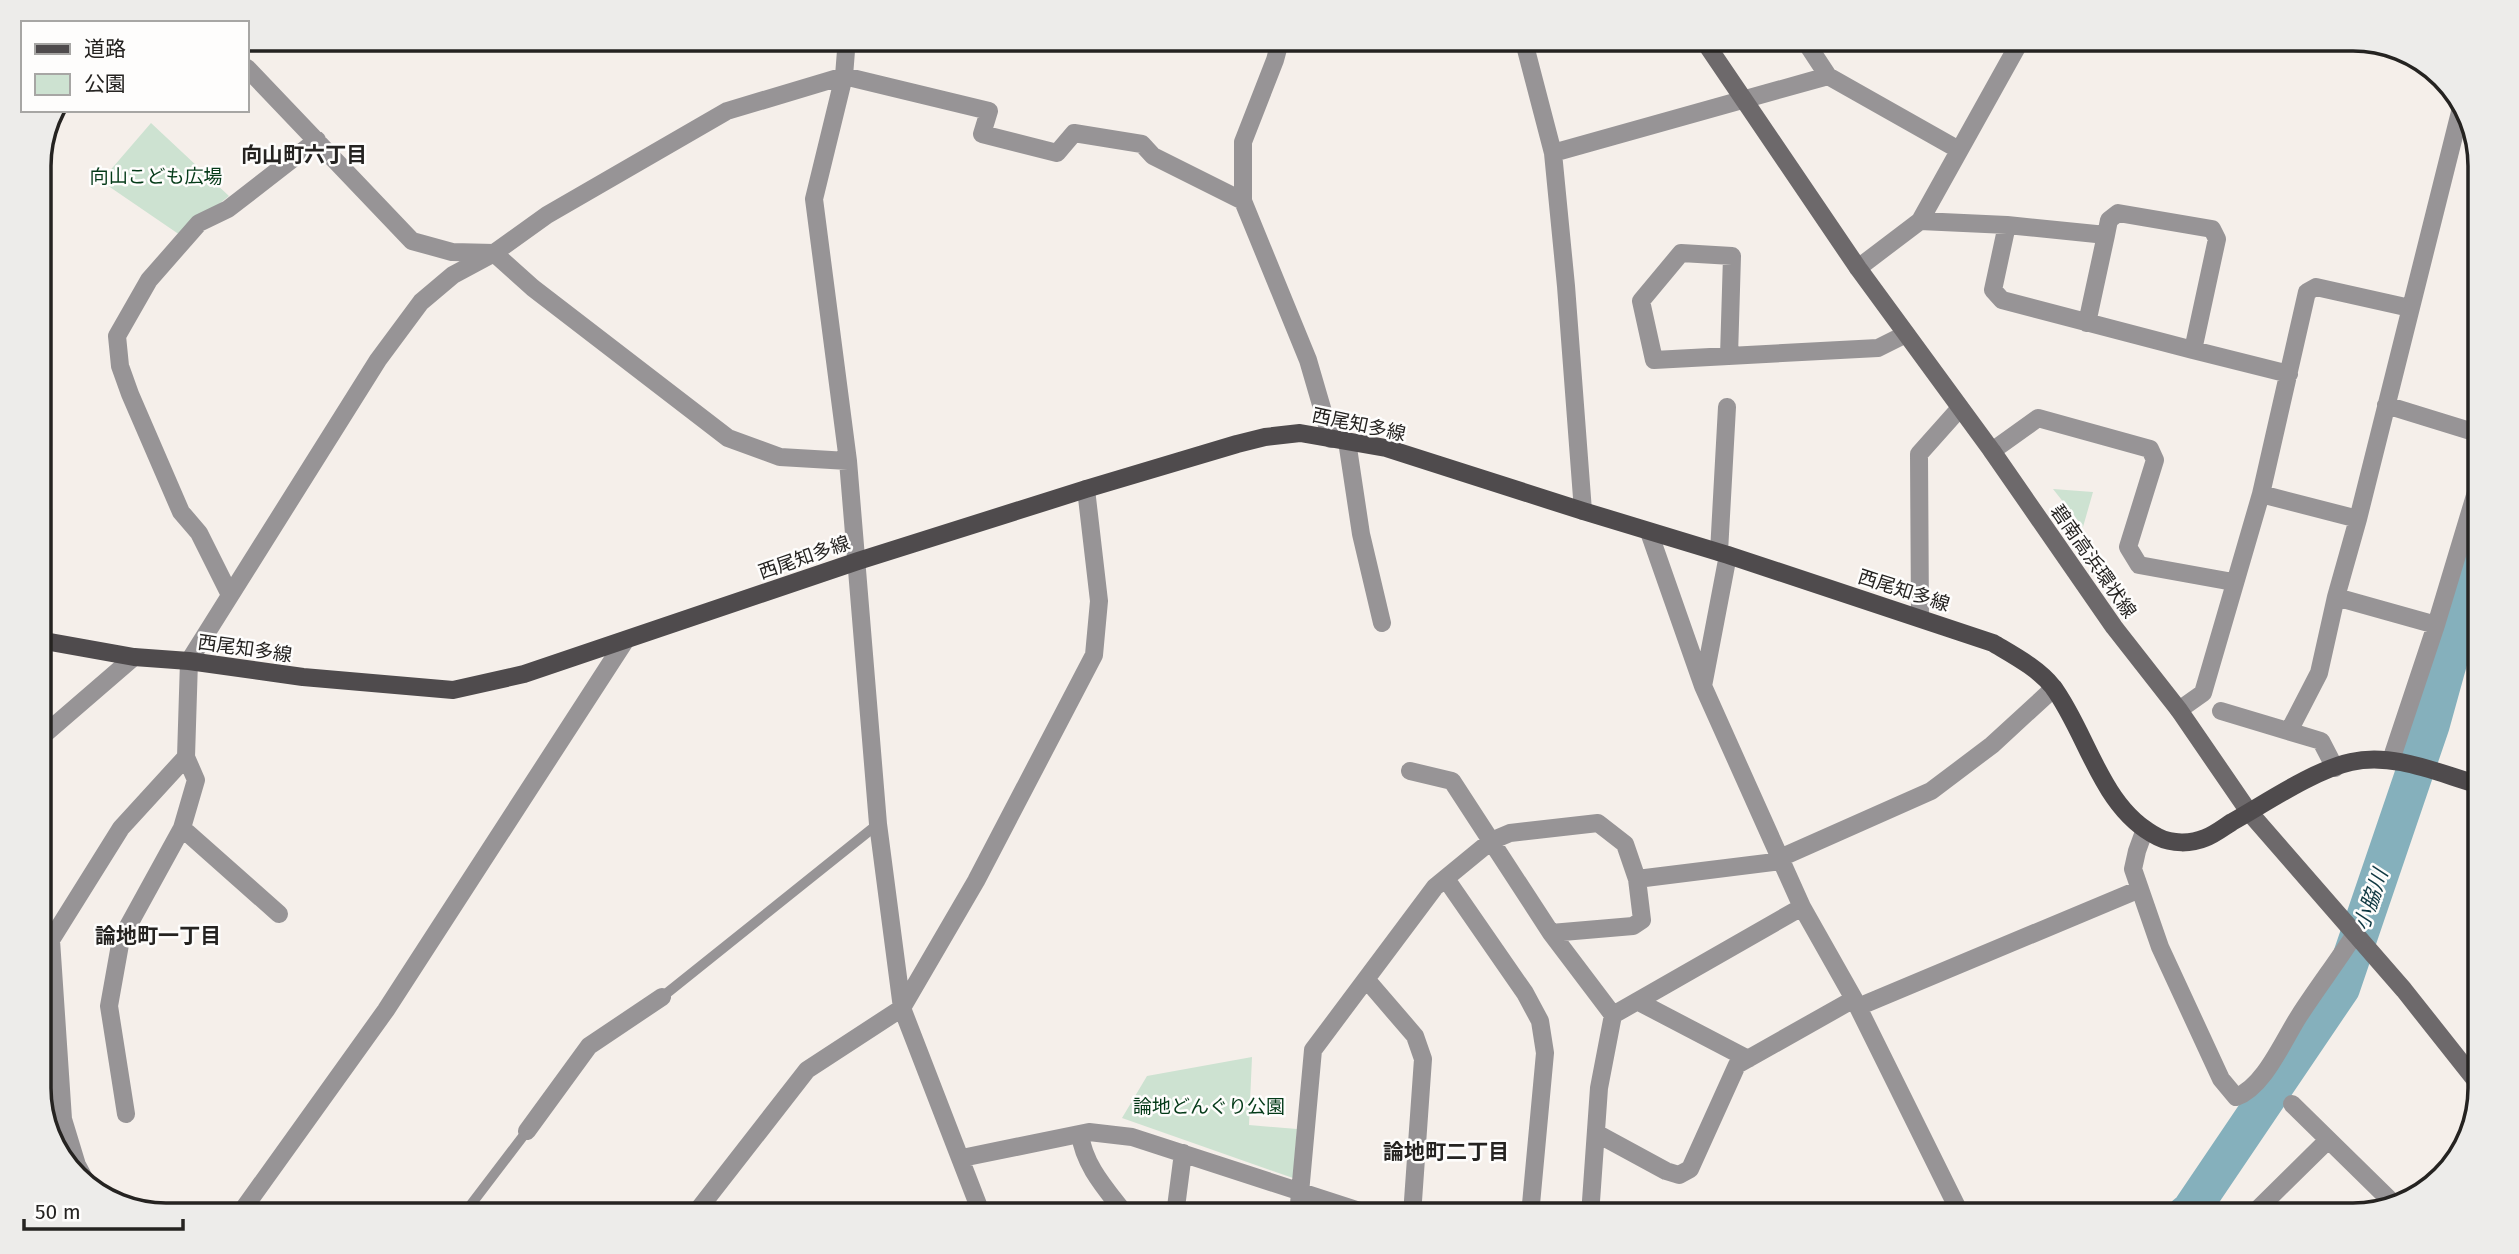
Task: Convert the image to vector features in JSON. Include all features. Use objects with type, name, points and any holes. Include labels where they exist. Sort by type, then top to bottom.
[{"type":"main road","name":"碧南高浜環状線","points":[[1711,51],[1858,268],[1992,451],[2114,627],[2179,710],[2249,813],[2404,990],[2468,1071]]},
{"type":"main road","name":"西尾知多線","points":[[51,642],[134,657],[189,661],[303,677],[453,690],[524,674],[858,561],[1086,489],[1265,437],[1300,433],[1386,448],[1583,512],[1723,553],[1993,643],[2021,659],[2054,688],[2077,724],[2110,791],[2130,815],[2160,839],[2182,843],[2204,838],[2297,785],[2350,762],[2390,760],[2468,782]]},
{"type":"street","points":[[846,51],[844,76],[814,198],[848,461],[878,824],[902,1008],[978,1203]]},
{"type":"street","points":[[1277,51],[1243,142],[1243,201],[1339,440],[1382,623]]},
{"type":"street","points":[[1526,51],[1553,153],[1583,512]]},
{"type":"street","points":[[1811,51],[1828,76],[1959,150]]},
{"type":"street","points":[[1858,268],[1920,221],[2015,51]]},
{"type":"street","points":[[248,69],[412,241],[452,252],[494,253],[533,288],[727,438],[779,457],[848,461]]},
{"type":"street","points":[[126,1114],[109,1006],[121,939],[181,828],[196,780],[186,757],[189,661],[378,360],[421,302],[453,275],[494,253],[547,215],[726,111],[844,76],[989,111],[982,134],[1057,153],[1074,133],[1142,144],[1153,156],[1243,201]]},
{"type":"street","points":[[1553,153],[1828,76]]},
{"type":"street","points":[[2289,731],[2319,673],[2458,120]]},
{"type":"street","points":[[230,595],[199,533],[181,512],[130,394],[120,366],[117,336],[149,279],[199,223],[228,209],[317,140]]},
{"type":"street","points":[[2087,323],[2109,220],[2118,214],[2212,229],[2217,239],[2193,350]]},
{"type":"street","points":[[1920,221],[2007,225],[2106,235]]},
{"type":"street","points":[[2007,225],[1993,290],[2003,300],[2289,374]]},
{"type":"street","points":[[1729,356],[1732,256],[1681,253],[1641,301],[1654,360],[1729,356],[1878,348],[1906,334]]},
{"type":"street","points":[[2179,710],[2203,693],[2261,494],[2307,292],[2316,287],[2410,308]]},
{"type":"street","points":[[2386,405],[2468,430]]},
{"type":"street","points":[[1703,686],[1723,553],[1727,408]]},
{"type":"street","points":[[1920,617],[1919,454],[1960,408]]},
{"type":"street","points":[[1992,451],[2038,418],[2150,449],[2155,460],[2128,547],[2139,565],[2234,582]]},
{"type":"street","points":[[704,1203],[807,1070],[902,1008],[976,881],[1094,655],[1099,601],[1086,489]]},
{"type":"street","points":[[2261,494],[2358,519]]},
{"type":"street","points":[[2390,760],[2436,625],[2468,519]]},
{"type":"street","points":[[1649,532],[1703,686],[1781,860],[1802,906],[1856,1003],[1955,1203]]},
{"type":"street","points":[[2336,597],[2436,625]]},
{"type":"street","points":[[248,1203],[386,1010],[625,641]]},
{"type":"street","points":[[51,729],[134,657]]},
{"type":"street","points":[[1637,880],[1781,860],[1931,792],[1992,745],[2054,688]]},
{"type":"street","points":[[2221,711],[2321,741],[2335,768]]},
{"type":"street","points":[[51,928],[121,828],[186,757]]},
{"type":"street","points":[[1410,771],[1452,781],[1551,933],[1613,1015],[1599,1088],[1591,1203]]},
{"type":"street","points":[[1299,1203],[1313,1050],[1435,887],[1491,841],[1510,833],[1598,823],[1625,844],[1637,880],[1642,920],[1633,926],[1551,933]]},
{"type":"street","points":[[181,828],[279,914]]},
{"type":"street","points":[[2146,829],[2133,869],[2160,947],[2221,1079],[2236,1097],[2246,1094],[2262,1077],[2300,1014],[2355,934]]},
{"type":"street","points":[[1446,879],[1525,992],[1540,1021],[1545,1053],[1531,1203]]},
{"type":"street","points":[[1596,1133],[1666,1171],[1679,1175],[1690,1169],[1737,1065],[1856,1003],[2140,889]]},
{"type":"street","points":[[1613,1015],[1802,906]]},
{"type":"street","points":[[1366,979],[1415,1036],[1423,1059],[1413,1203]]},
{"type":"street","points":[[527,1131],[589,1046],[662,998]]},
{"type":"street","points":[[1637,1001],[1748,1059]]},
{"type":"street","points":[[51,1045],[57,1125],[72,1154]]},
{"type":"street","points":[[2292,1104],[2387,1197]]},
{"type":"street","points":[[962,1158],[1089,1132],[1132,1137],[1336,1203]]},
{"type":"street","points":[[1080,1134],[1089,1166],[1116,1203]]},
{"type":"street","points":[[2268,1203],[2328,1140]]},
{"type":"street","points":[[1177,1203],[1183,1153]]},
{"type":"lane","points":[[662,998],[878,824]]},
{"type":"lane","points":[[473,1203],[527,1131]]},
{"type":"green space","name":"向山こども広場","points":[[151,123],[229,196],[180,235],[101,181]]},
{"type":"green space","points":[[2053,489],[2093,492],[2083,527]]},
{"type":"green space","name":"論地どんぐり公園","points":[[1252,1057],[1249,1125],[1297,1129],[1293,1178],[1122,1118],[1147,1076]]},
{"type":"waterway","name":"小脇川","points":[[2196,1203],[2341,988],[2431,724],[2468,590]]},
{"type":"district","name":"向山町六丁目","points":[[304,155]]},
{"type":"district","name":"論地町一丁目","points":[[158,936]]},
{"type":"district","name":"論地町二丁目","points":[[1446,1152]]}]
